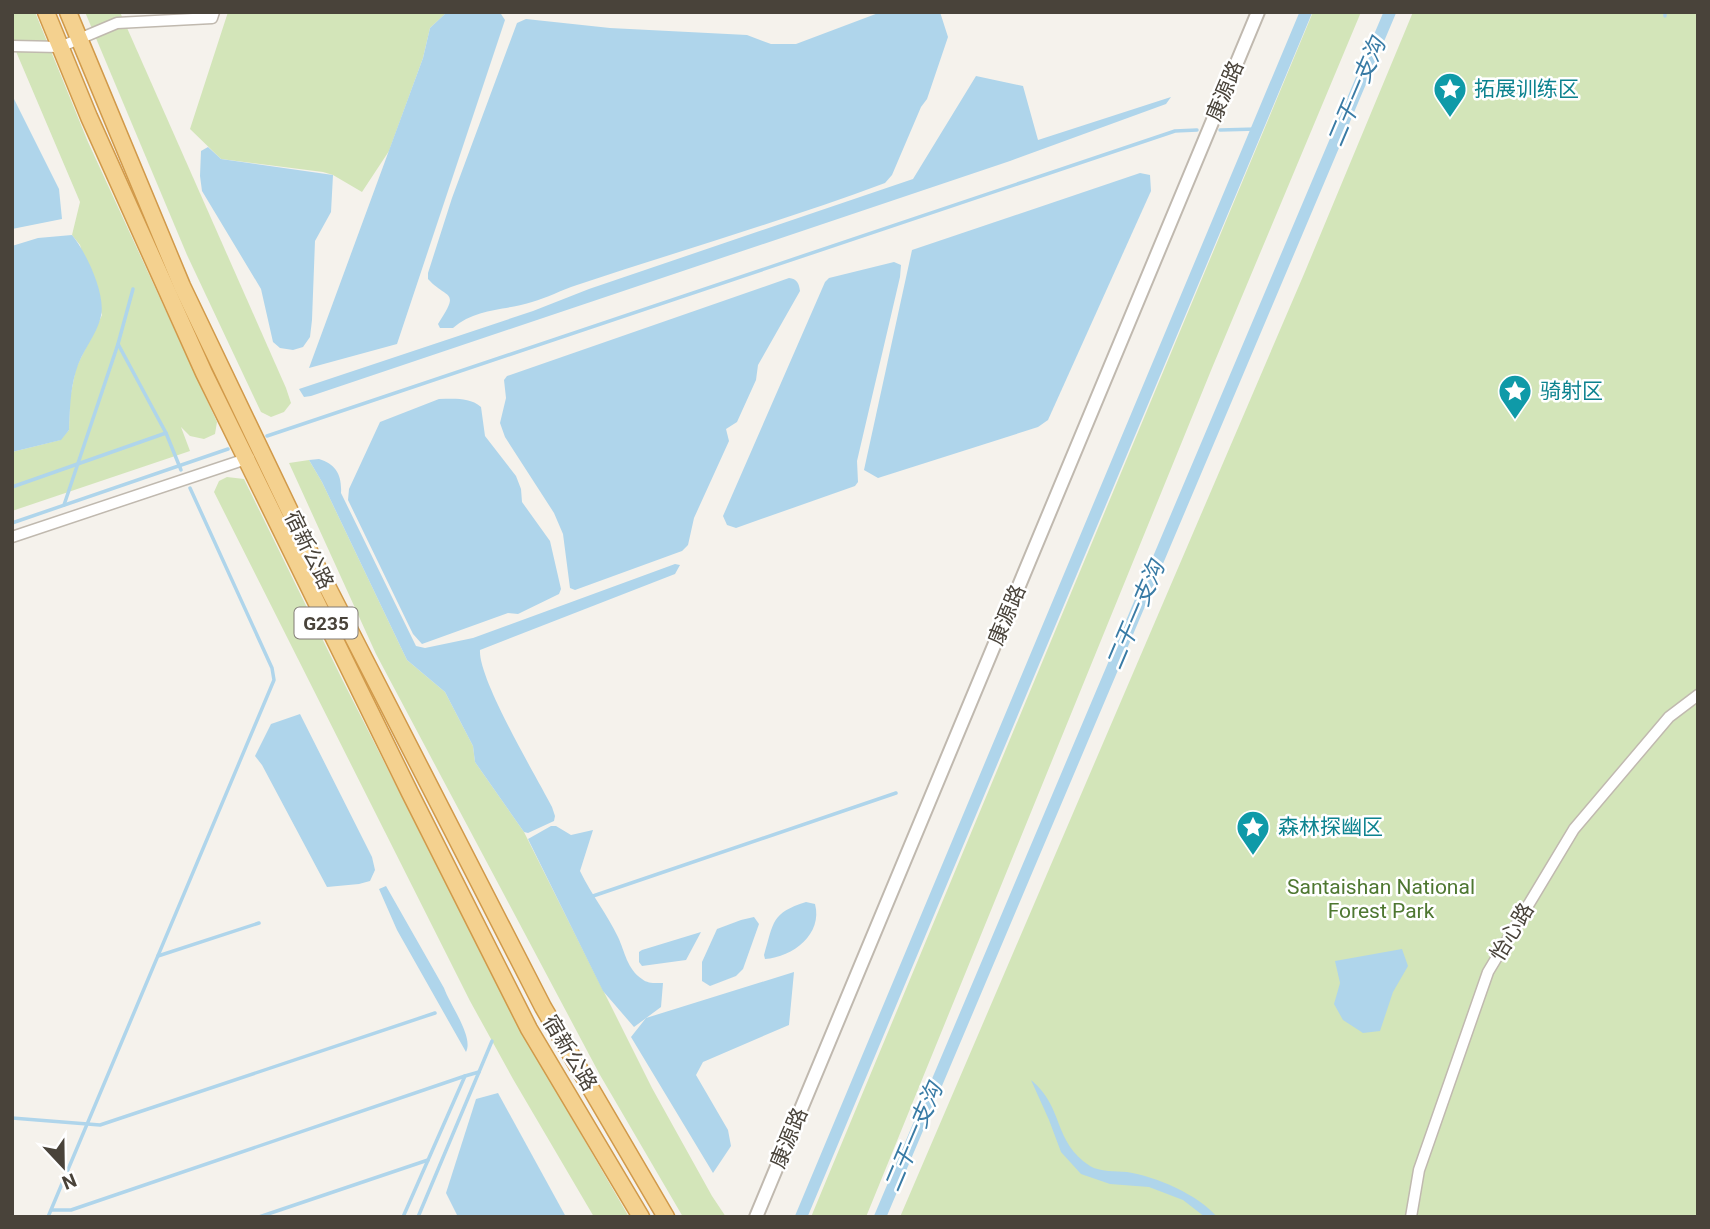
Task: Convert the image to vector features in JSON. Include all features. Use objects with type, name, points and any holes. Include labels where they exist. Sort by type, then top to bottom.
[{"type":"highway","name":"宿新公路","points":[[46,12],[89,117],[204,373],[410,793],[529,1029],[641,1217]]},
{"type":"highway","name":"宿新公路","points":[[68,12],[182,286],[309,551],[543,1007],[666,1217]]},
{"type":"street","points":[[12,46],[60,47],[117,23],[212,18],[214,12]]},
{"type":"street","name":"康源路","points":[[756,1217],[1258,12]]},
{"type":"street","points":[[12,537],[246,459],[263,456]]},
{"type":"street","name":"怡心路","points":[[1411,1217],[1419,1170],[1488,972],[1574,829],[1669,717],[1698,695]]},
{"type":"green space","points":[[12,12],[35,12],[88,142],[217,422],[215,434],[204,439],[190,436],[181,427],[190,451],[12,511],[12,452],[60,440],[69,430],[70,398],[76,368],[102,315],[80,245],[72,235],[80,202],[12,42]]},
{"type":"green space","points":[[85,12],[120,12],[286,388],[291,403],[284,412],[271,417],[261,412],[187,255]]},
{"type":"green space","points":[[228,12],[447,12],[430,28],[423,58],[389,151],[362,192],[323,172],[221,159],[190,129]]},
{"type":"green space","points":[[1313,12],[1361,12],[1212,368],[866,1217],[811,1217]]},
{"type":"green space","name":"Santaishan National Forest Park","points":[[1413,12],[1698,12],[1698,1217],[900,1217],[1304,274]]},
{"type":"green space","points":[[309,460],[407,660],[445,692],[473,746],[475,762],[524,832],[652,1088],[726,1217],[683,1217],[600,1075],[376,654],[289,463]]},
{"type":"green space","points":[[227,477],[244,479],[517,1024],[629,1217],[594,1217],[470,1001],[214,492],[219,481]]},
{"type":"water","points":[[447,12],[501,14],[505,20],[397,344],[309,368],[423,58],[430,28]]},
{"type":"water","points":[[881,12],[940,12],[948,37],[927,99],[921,107],[892,175],[885,183],[538,300],[481,313],[453,328],[440,328],[438,324],[450,300],[449,296],[428,279],[428,273],[452,198],[517,23],[526,19],[610,28],[747,35],[771,44],[796,44]]},
{"type":"water","points":[[976,76],[1023,86],[1038,140],[1171,97],[1166,104],[1010,161],[311,396],[304,397],[299,389],[913,179]]},
{"type":"water","points":[[12,95],[59,189],[62,219],[12,229]]},
{"type":"water","points":[[208,147],[221,159],[333,175],[331,212],[315,241],[312,320],[310,337],[303,347],[293,350],[280,348],[273,342],[261,289],[202,191],[201,151]]},
{"type":"water","points":[[1140,173],[1150,175],[1151,191],[1048,420],[1038,427],[878,478],[864,470],[912,250]]},
{"type":"water","points":[[72,235],[98,285],[101,316],[76,371],[71,393],[69,430],[61,440],[12,452],[12,246],[38,238]]},
{"type":"water","points":[[894,262],[901,265],[900,277],[857,461],[858,482],[855,486],[736,528],[727,525],[723,516],[825,282],[829,278]]},
{"type":"water","points":[[789,278],[797,282],[800,291],[758,365],[756,380],[737,422],[726,429],[729,441],[694,518],[688,545],[682,551],[575,590],[570,588],[563,534],[554,513],[505,437],[500,423],[506,398],[504,380],[507,376]]},
{"type":"water","points":[[439,399],[466,400],[481,407],[485,436],[516,476],[522,502],[550,541],[561,589],[559,594],[518,614],[508,613],[422,644],[413,634],[348,500],[349,489],[380,422]]},
{"type":"water","points":[[319,459],[337,471],[341,493],[416,646],[425,648],[473,638],[675,564],[680,565],[675,574],[480,650],[488,682],[509,728],[552,807],[554,821],[528,833],[524,832],[475,762],[473,746],[445,692],[407,660],[309,460]]},
{"type":"water","points":[[300,714],[372,857],[375,870],[370,881],[327,887],[255,756],[271,724]]},
{"type":"water","points":[[551,826],[571,835],[593,830],[580,871],[614,929],[633,970],[647,982],[663,983],[661,1007],[634,1027],[603,991],[528,839]]},
{"type":"water","points":[[386,886],[460,1021],[467,1038],[466,1052],[397,930],[379,889]]},
{"type":"water","points":[[806,902],[815,904],[816,915],[810,934],[804,942],[786,954],[765,959],[776,920],[786,910]]},
{"type":"water","points":[[754,917],[759,924],[743,969],[736,976],[710,986],[702,981],[702,962],[717,929]]},
{"type":"water","points":[[701,932],[686,960],[642,966],[639,962],[639,952],[642,950]]},
{"type":"water","points":[[1402,949],[1408,966],[1393,992],[1380,1031],[1363,1033],[1343,1020],[1334,1004],[1340,983],[1335,961]]},
{"type":"water","points":[[794,972],[789,1025],[703,1062],[696,1075],[728,1130],[731,1146],[713,1173],[631,1037],[646,1018]]},
{"type":"water","points":[[1031,1080],[1049,1102],[1070,1146],[1090,1166],[1138,1174],[1163,1182],[1199,1201],[1217,1217],[1205,1217],[1183,1200],[1149,1187],[1110,1184],[1081,1174],[1061,1152]]},
{"type":"water","points":[[498,1093],[566,1217],[458,1217],[446,1193],[476,1099]]},
{"type":"waterway","points":[[801,1217],[1306,12]]},
{"type":"waterway","name":"二干一支沟","points":[[880,1217],[1390,12]]},
{"type":"waterway","points":[[1220,130],[1257,129]]},
{"type":"waterway","points":[[267,436],[1175,131],[1197,130]]},
{"type":"waterway","points":[[64,505],[118,344],[133,289]]},
{"type":"waterway","points":[[118,344],[166,433],[181,470]]},
{"type":"waterway","points":[[12,487],[166,433]]},
{"type":"waterway","points":[[12,523],[228,449]]},
{"type":"waterway","points":[[48,1217],[274,680],[272,668],[190,488]]},
{"type":"waterway","points":[[593,896],[896,793]]},
{"type":"waterway","points":[[158,956],[259,923]]},
{"type":"waterway","points":[[12,1118],[100,1125],[435,1013]]},
{"type":"waterway","points":[[418,1217],[492,1041]]},
{"type":"waterway","points":[[403,1217],[465,1076],[479,1072]]},
{"type":"waterway","points":[[52,1210],[71,1210],[465,1076]]},
{"type":"waterway","points":[[259,1217],[428,1160]]},
{"type":"place","name":"拓展训练区","points":[[1450,119]]},
{"type":"place","name":"骑射区","points":[[1515,421]]},
{"type":"place","name":"森林探幽区","points":[[1253,857]]}]
